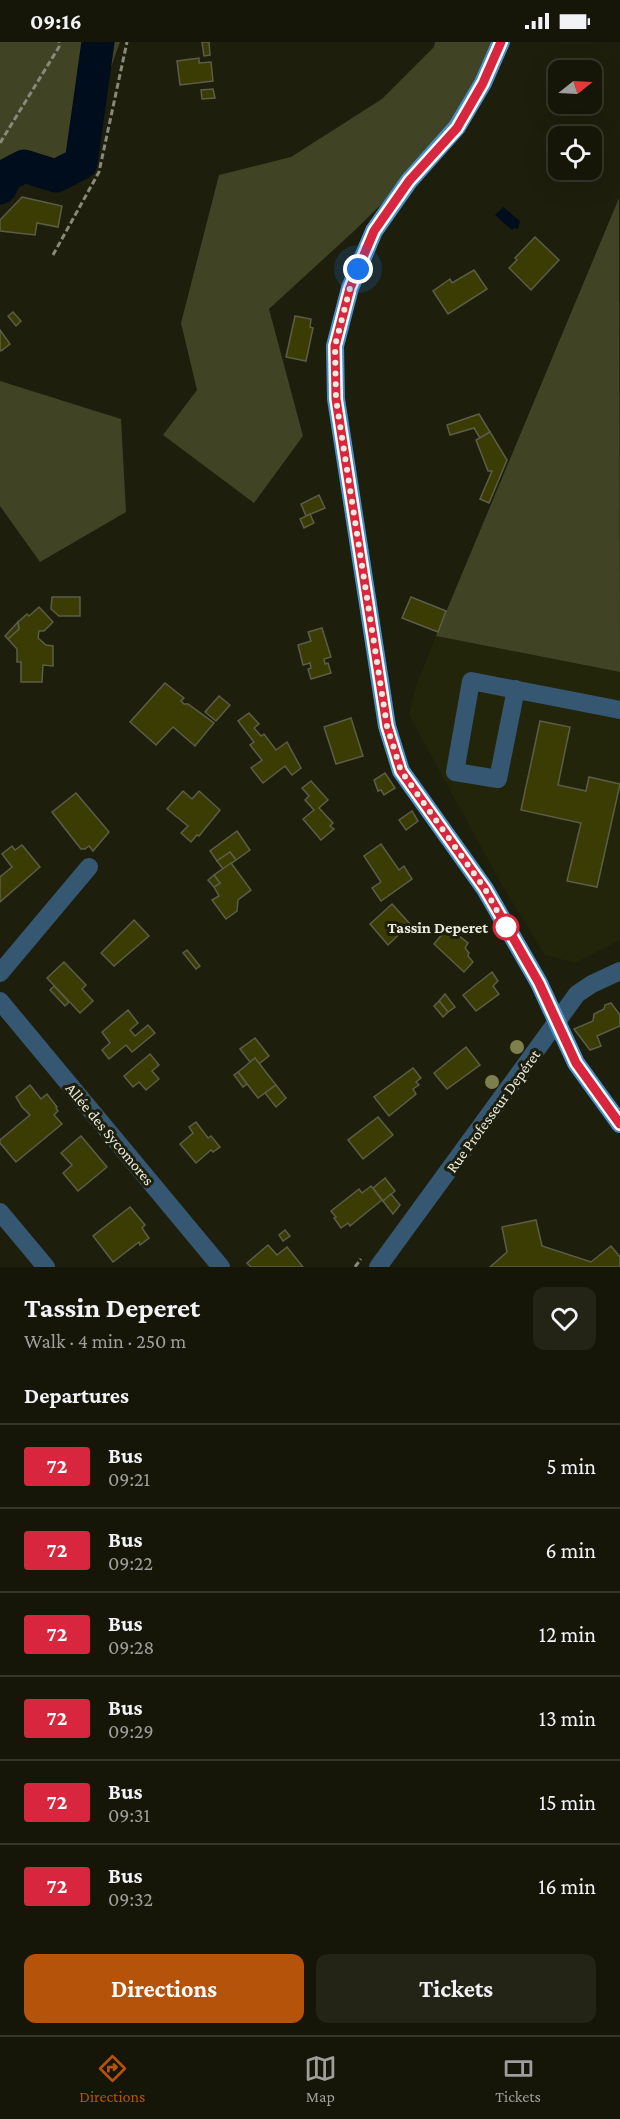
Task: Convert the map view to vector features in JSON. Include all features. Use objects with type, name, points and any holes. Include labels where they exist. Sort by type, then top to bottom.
[{"type":"main road","points":[[501,42],[483,83],[457,128],[409,181],[374,231],[350,288],[335,346],[336,399],[387,726],[401,771],[485,889],[539,983],[576,1063],[620,1124]]},
{"type":"street","points":[[516,689],[498,779],[455,772],[471,681],[516,689],[620,710]]},
{"type":"street","points":[[0,973],[89,867]]},
{"type":"street","name":"Rue Professeur Depéret","points":[[378,1267],[577,994],[591,984],[620,971]]},
{"type":"street","name":"Allée des Sycomores","points":[[0,1001],[221,1267]]},
{"type":"street","points":[[0,1212],[46,1267]]},
{"type":"path","points":[[0,143],[59,47],[59,42]]},
{"type":"path","points":[[53,255],[99,172],[128,42]]},
{"type":"shaded area","points":[[0,42],[120,42],[94,115],[81,161],[32,168],[2,178],[0,185]]},
{"type":"shaded area","points":[[435,42],[501,42],[440,147],[354,231],[269,309],[303,436],[254,503],[163,435],[197,390],[181,323],[219,175],[291,157],[382,99],[434,47]]},
{"type":"shaded area","points":[[619,198],[620,672],[436,636]]},
{"type":"shaded area","points":[[0,381],[121,419],[126,512],[40,562],[0,506]]},
{"type":"shaded area","points":[[436,636],[620,672],[620,940],[575,963],[545,955],[503,887],[409,715],[417,683]]},
{"type":"water","points":[[503,207],[520,221],[518,229],[512,230],[495,215]]},
{"type":"building","points":[[202,42],[209,42],[210,55],[204,56]]},
{"type":"building","points":[[199,58],[199,63],[211,62],[213,81],[180,85],[177,61]]},
{"type":"building","points":[[213,89],[215,98],[202,99],[201,90]]},
{"type":"building","points":[[22,197],[62,206],[58,227],[37,223],[35,235],[0,231],[0,220]]},
{"type":"building","points":[[535,237],[559,260],[531,290],[509,268],[517,260],[515,258]]},
{"type":"building","points":[[474,270],[487,289],[448,314],[433,291],[450,279],[452,283]]},
{"type":"building","points":[[13,312],[21,321],[16,326],[8,316]]},
{"type":"building","points":[[295,316],[311,319],[310,327],[313,328],[306,361],[286,357]]},
{"type":"building","points":[[0,330],[10,344],[1,351],[0,350]]},
{"type":"building","points":[[479,414],[490,432],[480,438],[474,428],[450,435],[447,425]]},
{"type":"building","points":[[490,432],[507,460],[489,503],[480,499],[492,471],[488,471],[476,440]]},
{"type":"building","points":[[319,495],[325,508],[306,516],[301,504]]},
{"type":"building","points":[[310,514],[314,523],[304,528],[300,519]]},
{"type":"building","points":[[52,597],[80,597],[80,616],[59,616],[51,609]]},
{"type":"building","points":[[411,597],[446,611],[438,632],[402,618]]},
{"type":"building","points":[[39,607],[53,622],[44,631],[39,631],[38,638],[46,645],[53,646],[53,666],[43,665],[42,682],[21,682],[21,662],[17,662],[17,649],[8,639],[19,629],[18,622]]},
{"type":"building","points":[[18,622],[19,629],[8,639],[5,636]]},
{"type":"building","points":[[322,628],[331,657],[324,659],[325,664],[328,663],[331,673],[311,679],[308,669],[311,668],[310,663],[303,665],[298,645],[311,641],[308,632]]},
{"type":"building","points":[[165,683],[184,698],[181,701],[184,704],[188,704],[214,723],[195,746],[173,727],[156,745],[130,722]]},
{"type":"building","points":[[219,696],[230,705],[216,721],[205,712]]},
{"type":"building","points":[[249,713],[259,724],[254,728],[261,736],[264,734],[276,750],[287,742],[301,768],[292,775],[285,766],[263,783],[251,768],[262,760],[250,745],[254,742],[238,721]]},
{"type":"building","points":[[351,718],[363,756],[336,764],[324,727]]},
{"type":"building","points":[[540,721],[570,727],[558,785],[586,791],[589,777],[620,784],[597,887],[567,881],[581,823],[521,810]]},
{"type":"building","points":[[385,773],[395,788],[384,795],[381,790],[378,791],[374,780]]},
{"type":"building","points":[[311,781],[328,800],[319,808],[333,823],[330,826],[334,829],[321,840],[303,819],[314,810],[305,800],[309,796],[302,788]]},
{"type":"building","points":[[183,791],[192,799],[199,791],[220,810],[199,836],[197,835],[191,842],[181,833],[188,826],[167,809]]},
{"type":"building","points":[[76,793],[109,832],[93,851],[89,846],[81,849],[52,812]]},
{"type":"building","points":[[412,811],[418,821],[406,830],[399,820]]},
{"type":"building","points":[[237,831],[250,850],[236,860],[230,852],[217,861],[210,851]]},
{"type":"building","points":[[381,844],[399,870],[404,866],[412,879],[381,901],[372,888],[381,882],[364,856]]},
{"type":"building","points":[[22,845],[40,867],[0,902],[0,877],[12,867],[2,854],[12,846],[15,850]]},
{"type":"building","points":[[230,852],[236,860],[223,869],[217,861]]},
{"type":"building","points":[[231,863],[251,890],[238,900],[237,911],[226,919],[212,900],[219,896],[214,887],[220,883],[214,875]]},
{"type":"building","points":[[214,875],[220,883],[214,887],[208,880]]},
{"type":"building","points":[[392,904],[410,924],[388,945],[370,924]]},
{"type":"building","points":[[134,920],[149,936],[114,966],[101,953]]},
{"type":"building","points":[[448,927],[468,943],[465,948],[473,962],[464,972],[434,944]]},
{"type":"building","points":[[187,950],[200,966],[196,969],[183,953]]},
{"type":"building","points":[[64,962],[86,985],[82,989],[93,1001],[80,1013],[47,978]]},
{"type":"building","points":[[492,972],[498,981],[493,986],[499,994],[476,1011],[463,995]]},
{"type":"building","points":[[54,986],[69,1002],[65,1006],[50,990]]},
{"type":"building","points":[[445,994],[455,1007],[448,1012],[439,1001]]},
{"type":"building","points":[[439,1001],[448,1012],[443,1017],[434,1006]]},
{"type":"building","points":[[611,1003],[620,1015],[620,1026],[597,1036],[601,1046],[590,1050],[574,1029],[593,1021],[594,1014]]},
{"type":"building","points":[[128,1010],[138,1023],[130,1030],[135,1036],[148,1025],[155,1033],[132,1052],[126,1045],[109,1059],[102,1050],[110,1043],[102,1032]]},
{"type":"building","points":[[255,1038],[269,1056],[259,1064],[255,1058],[250,1062],[240,1049]]},
{"type":"building","points":[[466,1047],[480,1065],[447,1089],[434,1073]]},
{"type":"building","points":[[150,1054],[159,1065],[152,1071],[159,1079],[146,1090],[139,1082],[133,1087],[124,1076]]},
{"type":"building","points":[[255,1058],[276,1085],[258,1098],[238,1072]]},
{"type":"building","points":[[413,1068],[421,1078],[416,1082],[419,1085],[413,1089],[416,1094],[389,1116],[374,1097]]},
{"type":"building","points":[[238,1072],[247,1084],[243,1087],[234,1075]]},
{"type":"building","points":[[30,1085],[41,1099],[47,1094],[57,1107],[58,1111],[54,1115],[62,1124],[16,1162],[0,1140],[30,1115],[16,1097]]},
{"type":"building","points":[[276,1085],[286,1098],[276,1107],[265,1093]]},
{"type":"building","points":[[378,1117],[393,1135],[363,1159],[348,1140]]},
{"type":"building","points":[[196,1122],[208,1138],[211,1136],[220,1147],[213,1152],[211,1150],[196,1163],[180,1144],[193,1133],[189,1127]]},
{"type":"building","points":[[81,1136],[107,1167],[78,1191],[63,1173],[72,1165],[61,1153]]},
{"type":"building","points":[[385,1178],[395,1191],[383,1201],[373,1188]]},
{"type":"building","points":[[371,1186],[382,1200],[350,1226],[348,1223],[341,1228],[331,1211],[359,1189],[362,1193]]},
{"type":"building","points":[[391,1194],[400,1205],[393,1214],[383,1201]]},
{"type":"building","points":[[130,1207],[145,1225],[142,1228],[149,1238],[140,1245],[139,1242],[113,1262],[93,1236]]},
{"type":"building","points":[[536,1220],[542,1246],[591,1262],[611,1246],[620,1257],[620,1267],[490,1267],[507,1252],[502,1227]]},
{"type":"building","points":[[285,1230],[290,1236],[283,1241],[279,1235]]},
{"type":"building","points":[[268,1245],[277,1255],[287,1247],[303,1267],[251,1267],[247,1263]]},
{"type":"waterway","points":[[0,188],[7,175],[24,166],[56,176],[81,163],[98,42]]},
{"type":"bus line","name":"72","points":[[501,42],[483,83],[457,128],[409,181],[374,231],[350,288],[335,346],[336,399],[387,726],[401,771],[485,889],[539,983],[576,1063],[620,1124]]},
{"type":"place","name":"Tassin Deperet","points":[[506,927]]},
{"type":"route","points":[[358,269],[350,288],[335,346],[336,399],[387,726],[401,771],[485,889],[506,927]]}]
